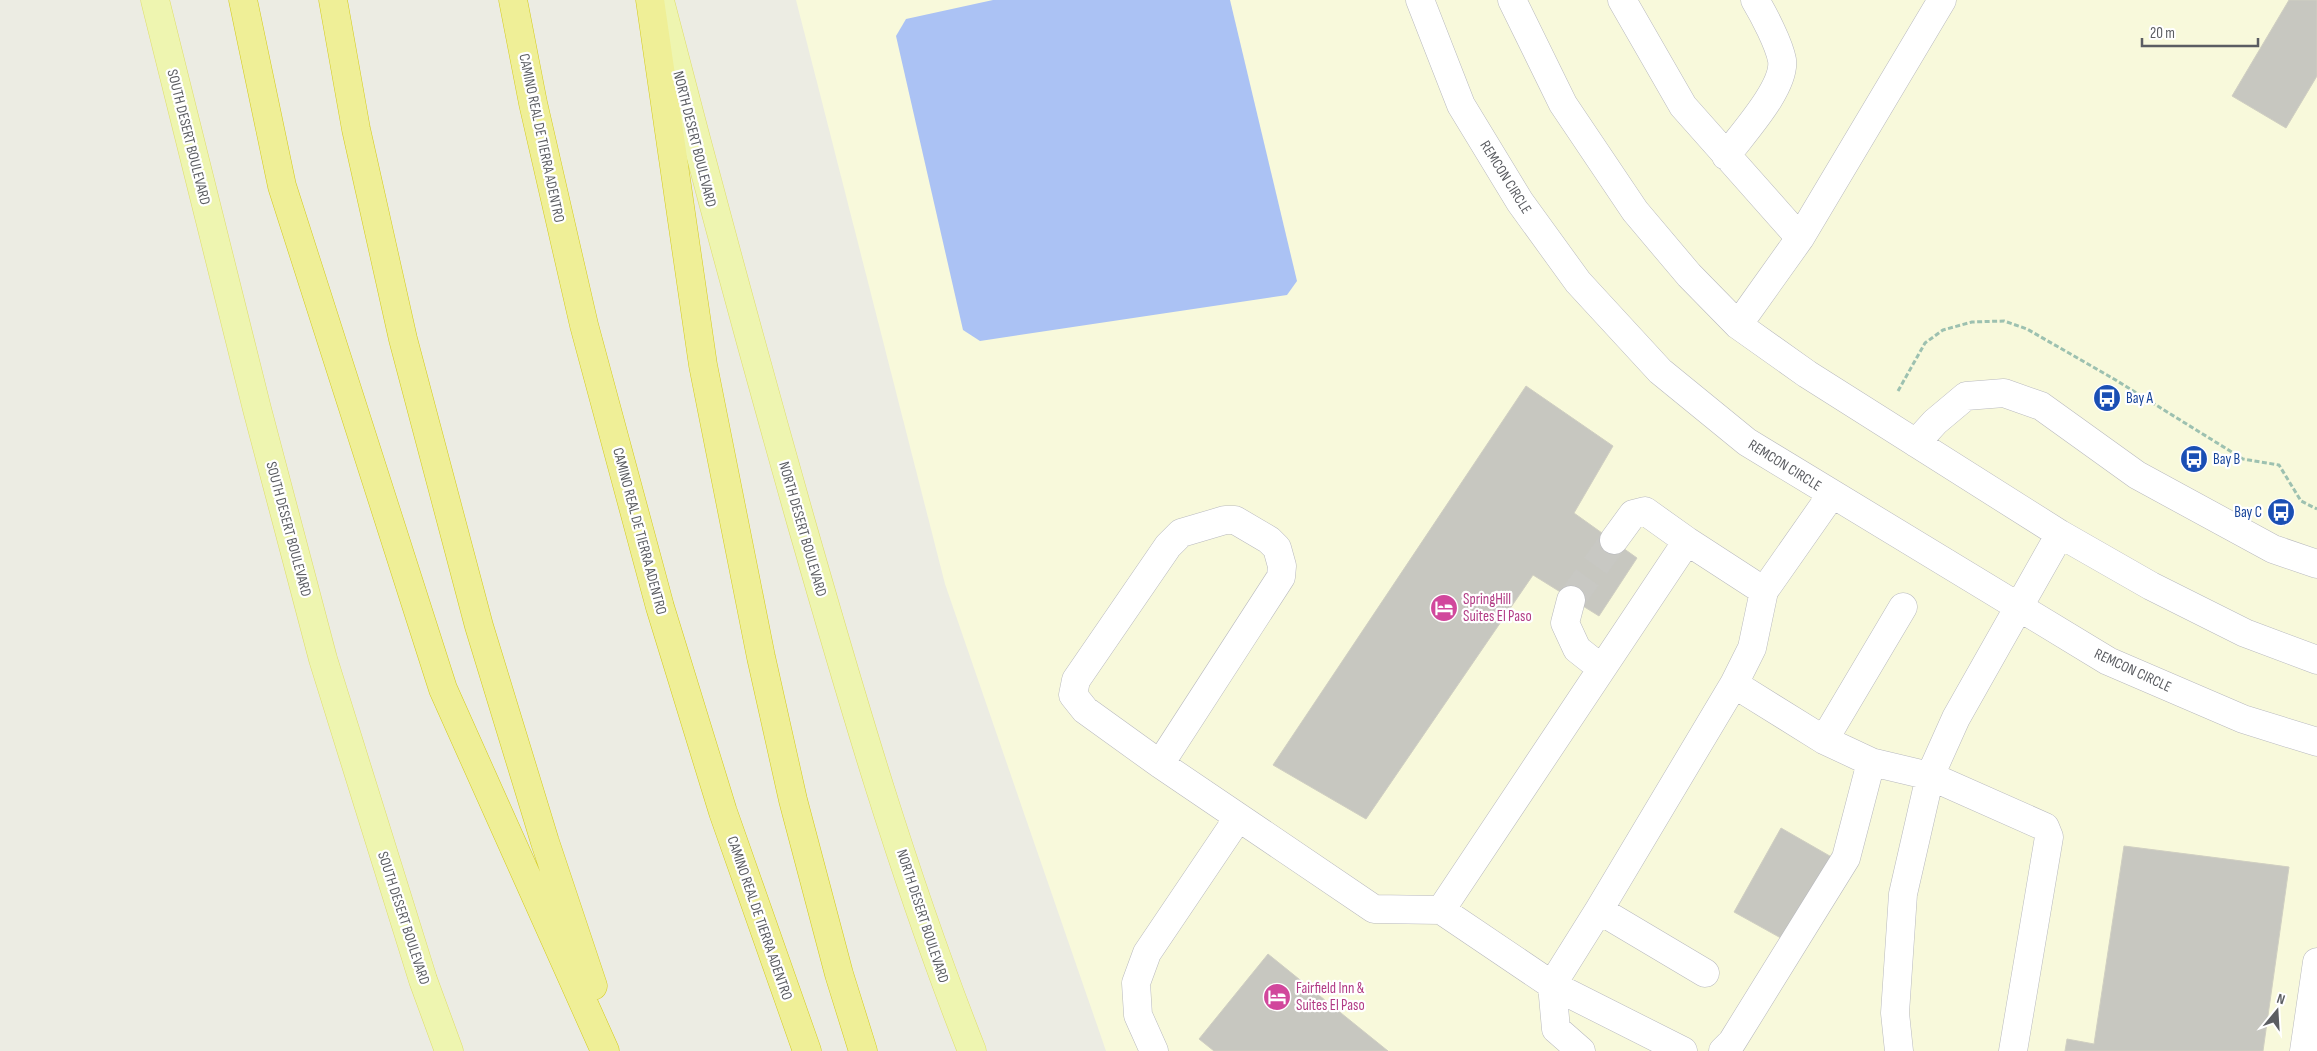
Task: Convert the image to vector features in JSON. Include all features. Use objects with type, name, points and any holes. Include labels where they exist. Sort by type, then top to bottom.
[{"type":"highway","points":[[243,0],[282,186],[443,689],[605,1051]]},
{"type":"highway","points":[[333,0],[356,129],[402,339],[477,616],[545,842],[615,1051]]},
{"type":"highway","name":"CAMINO REAL DE TIERRA ADENTRO","points":[[513,0],[533,103],[584,324],[657,598],[723,812],[807,1051]]},
{"type":"highway","points":[[650,0],[703,365],[759,647],[793,800],[839,974],[863,1051]]},
{"type":"main road","name":"SOUTH DESERT BOULEVARD","points":[[155,0],[252,390],[323,659],[423,980],[449,1051]]},
{"type":"main road","name":"NORTH DESERT BOULEVARD","points":[[660,0],[718,226],[845,675],[940,971],[972,1051]]},
{"type":"street","name":"REMCON CIRCLE","points":[[1420,0],[1461,104],[1520,202],[1578,282],[1660,370],[1747,442],[2108,661],[2243,718],[2317,742]]},
{"type":"street","points":[[1512,0],[1563,104],[1635,211],[1690,275],[1738,325],[1807,374],[2060,534],[2151,586],[2245,633],[2317,660]]},
{"type":"street","points":[[1622,0],[1683,106],[1800,238]]},
{"type":"street","points":[[1726,156],[1778,85],[1782,61],[1766,18],[1755,0]]},
{"type":"street","points":[[1738,325],[1800,238],[1942,0]]},
{"type":"street","points":[[1916,443],[1935,422],[1966,396],[2004,393],[2041,406],[2136,475],[2264,545],[2317,564]]},
{"type":"street","points":[[1581,1051],[1556,1029],[1552,985],[1734,684],[1752,648],[1764,591],[1832,494]]},
{"type":"street","points":[[1614,540],[1633,514],[1645,511],[1764,591]]},
{"type":"street","points":[[1160,764],[1281,577],[1282,566],[1277,548],[1269,540],[1235,520],[1225,520],[1181,533],[1168,546],[1076,680],[1073,696],[1085,710],[1160,764],[1374,909],[1441,910],[1552,985],[1683,1051]]},
{"type":"street","points":[[1899,1051],[1895,1013],[1903,894],[1930,776],[1956,718],[2060,534]]},
{"type":"street","points":[[1441,910],[1687,540]]},
{"type":"street","points":[[1571,600],[1565,623],[1577,649],[1601,668]]},
{"type":"street","points":[[1824,740],[1903,607]]},
{"type":"street","points":[[1734,684],[1824,740],[1871,762],[1930,776],[2045,827],[2050,837],[2013,1051]]},
{"type":"street","points":[[1723,1051],[1732,1042],[1846,858],[1871,762]]},
{"type":"street","points":[[1154,1051],[1138,1015],[1136,983],[1147,953],[1238,818]]},
{"type":"street","points":[[1599,910],[1705,973]]},
{"type":"street","points":[[2304,1051],[2317,962]]},
{"type":"path","points":[[1897,394],[1925,343],[1943,330],[1972,322],[2004,321],[2027,329],[2114,379],[2243,459],[2279,465],[2301,501],[2317,509]]},
{"type":"shaded area","points":[[796,0],[2317,0],[2317,1051],[1106,1051],[945,584]]},
{"type":"water","points":[[993,0],[1230,0],[1297,281],[1287,295],[980,341],[963,330],[896,36],[906,19]]},
{"type":"building","points":[[2289,0],[2317,0],[2317,76],[2286,128],[2232,96]]},
{"type":"building","name":"SpringHill Suites El Paso","points":[[1526,386],[1613,446],[1574,513],[1637,558],[1599,616],[1533,575],[1366,819],[1273,765]]},
{"type":"building","points":[[1781,828],[1835,859],[1788,942],[1734,912]]},
{"type":"building","points":[[2124,846],[2289,867],[2263,1051],[2065,1051],[2067,1039],[2094,1044]]},
{"type":"building","name":"Fairfield Inn & Suites El Paso","points":[[1268,954],[1388,1051],[1214,1051],[1199,1039]]},
{"type":"tunnel","points":[[1571,600],[1614,540]]},
{"type":"place","name":"Bay A","points":[[2107,398]]},
{"type":"place","name":"Bay B","points":[[2194,459]]},
{"type":"place","name":"Bay C","points":[[2281,512]]},
{"type":"place","name":"SpringHill Suites El Paso","points":[[1444,608]]},
{"type":"place","name":"Fairfield Inn & Suites El Paso","points":[[1277,997]]}]
